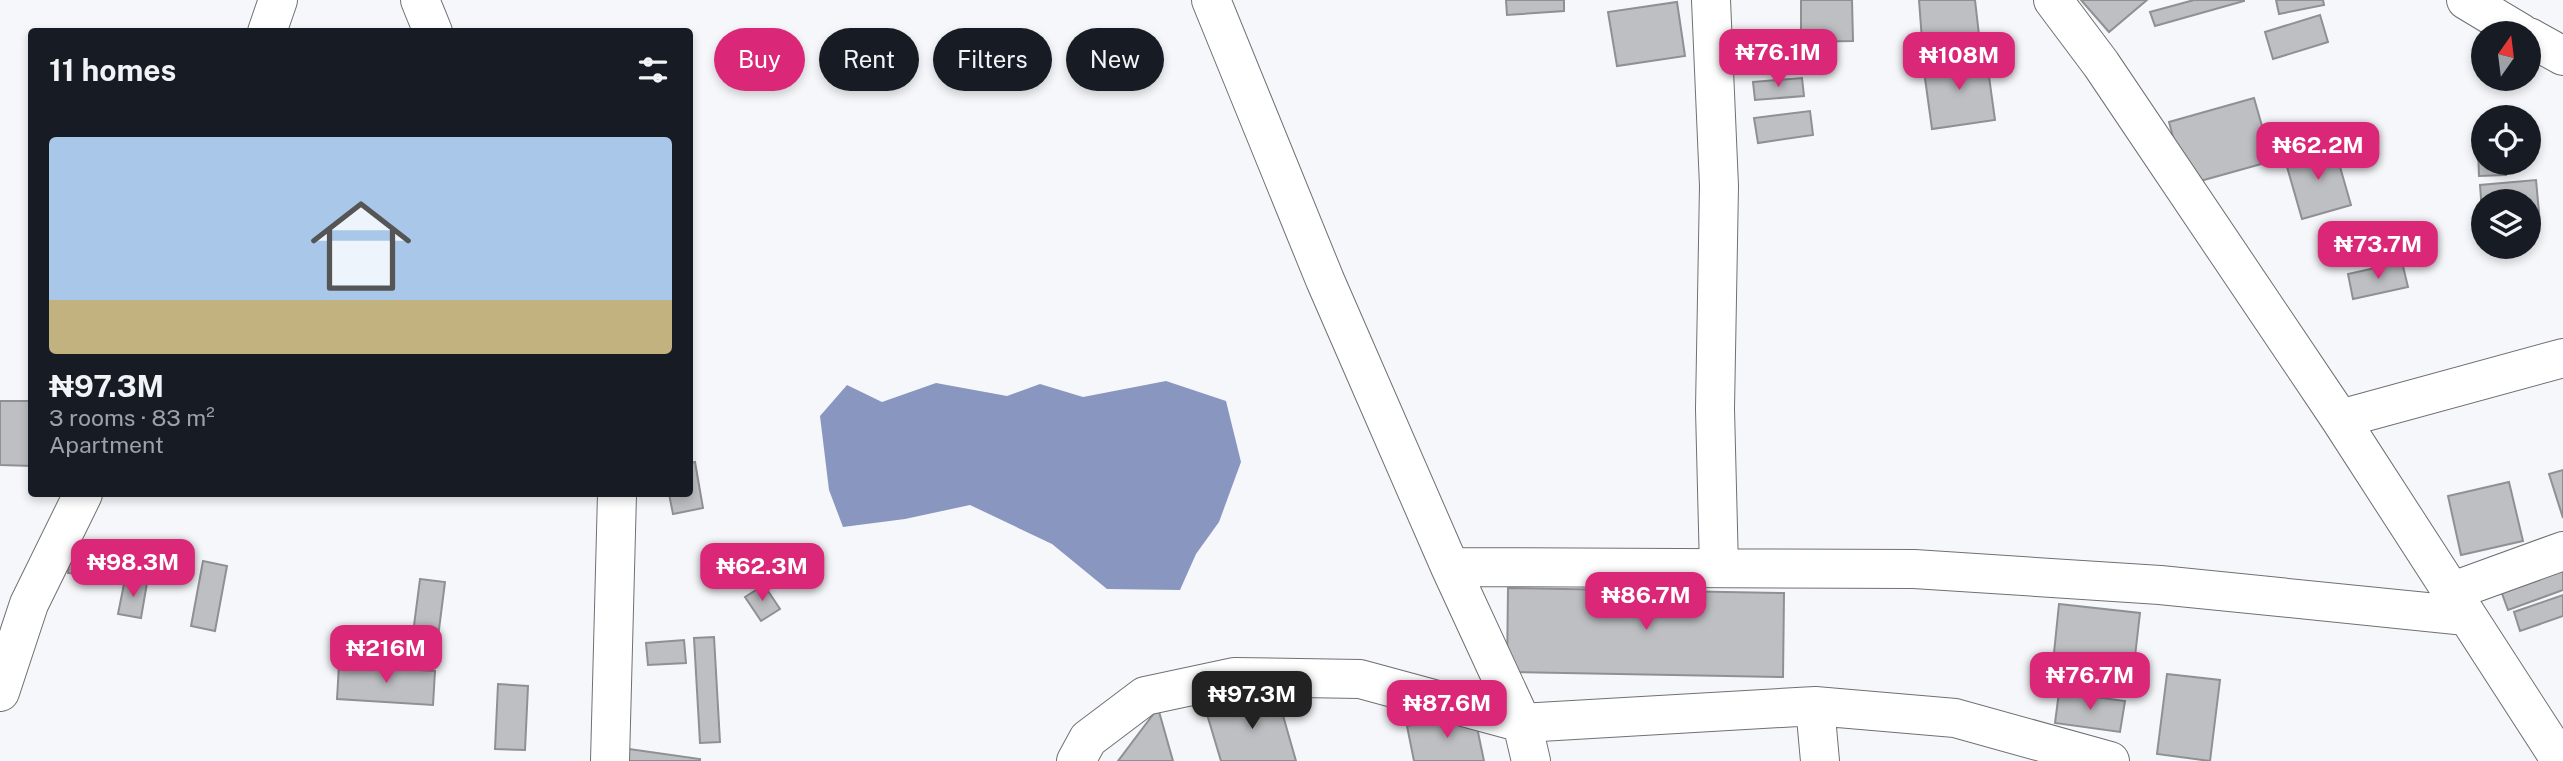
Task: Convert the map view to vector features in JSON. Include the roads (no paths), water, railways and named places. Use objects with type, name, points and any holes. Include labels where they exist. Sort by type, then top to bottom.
[{"type":"street","points":[[268,28],[278,0]]},
{"type":"street","points":[[420,0],[431,28]]},
{"type":"street","points":[[1211,0],[1325,280],[1450,567],[1522,723],[1531,761]]},
{"type":"street","points":[[1711,0],[1719,186],[1715,410],[1719,568]]},
{"type":"street","points":[[2053,0],[2101,64],[2340,419],[2561,761]]},
{"type":"street","points":[[2466,0],[2501,21]]},
{"type":"street","points":[[2541,44],[2563,56]]},
{"type":"street","points":[[2340,419],[2563,358]]},
{"type":"street","points":[[0,692],[29,604],[82,497]]},
{"type":"street","points":[[610,761],[617,497]]},
{"type":"street","points":[[1450,567],[1914,569],[2458,604],[2563,551]]},
{"type":"street","points":[[1076,761],[1088,740],[1145,696],[1234,677],[1360,679],[1522,723],[1815,706],[1955,718],[2110,761]]},
{"type":"street","points":[[1815,706],[1820,761]]},
{"type":"water","points":[[1166,381],[1226,401],[1241,462],[1219,522],[1196,554],[1180,590],[1107,589],[1052,544],[970,505],[905,519],[843,527],[829,490],[820,416],[847,385],[882,402],[936,383],[1007,396],[1040,384],[1083,397]]}]
